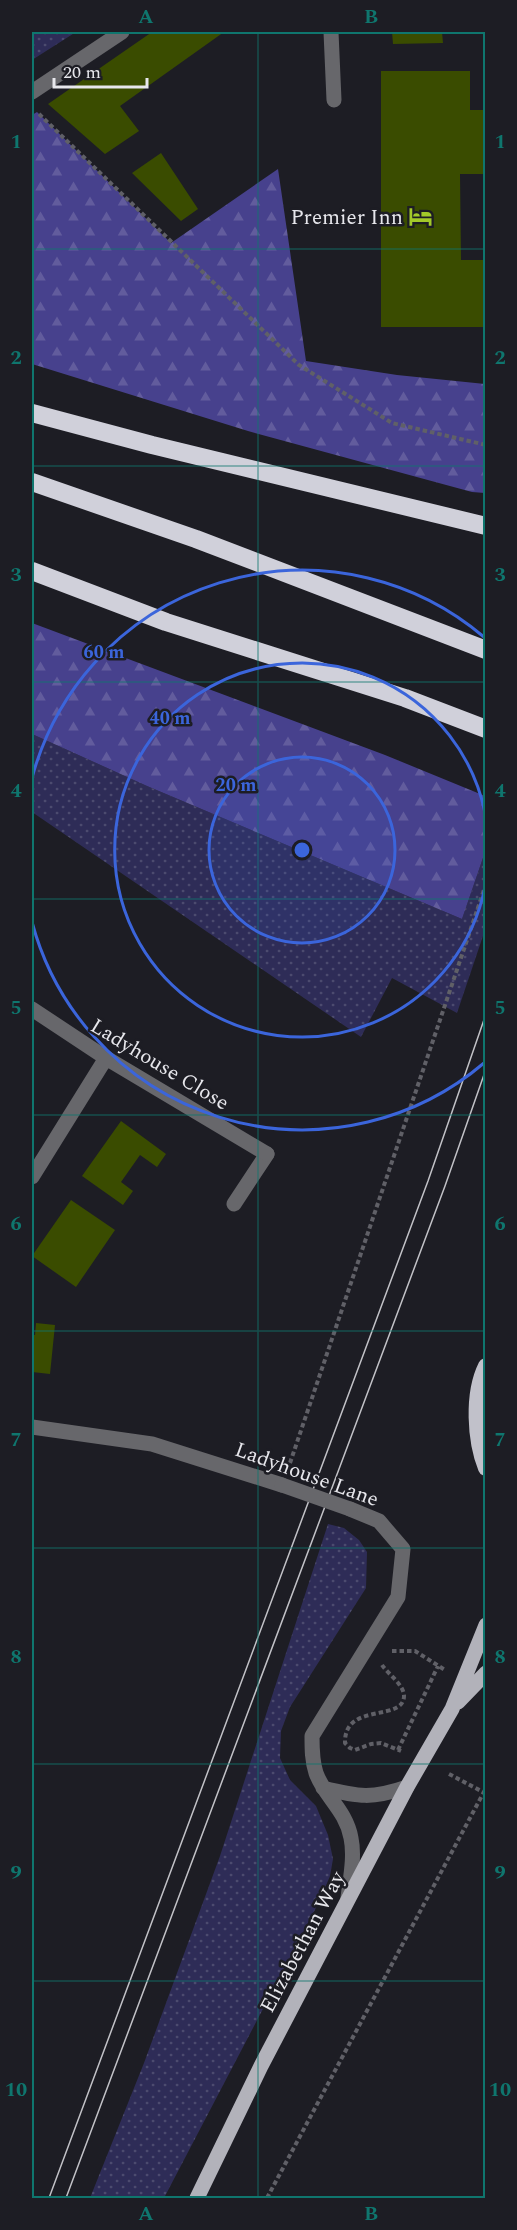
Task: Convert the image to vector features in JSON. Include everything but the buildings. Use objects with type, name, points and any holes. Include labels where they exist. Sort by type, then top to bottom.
[{"type":"highway","points":[[32,413],[152,445],[477,524]]},
{"type":"highway","points":[[32,482],[196,539],[486,650]]},
{"type":"highway","points":[[32,571],[166,622],[405,698],[486,729]]},
{"type":"highway","points":[[486,1366],[475,1412],[480,1453],[486,1468]]},
{"type":"main road","name":"Elizabethan Way","points":[[197,2199],[261,2066],[348,1898],[452,1709],[486,1625]]},
{"type":"main road","name":"Elizabethan Way","points":[[452,1709],[486,1673]]},
{"type":"street","points":[[32,92],[122,32]]},
{"type":"street","points":[[331,32],[334,100]]},
{"type":"street","name":"Ladyhouse Close","points":[[32,1009],[106,1058],[267,1154],[234,1204]]},
{"type":"street","points":[[32,1177],[106,1058]]},
{"type":"street","name":"Ladyhouse Lane","points":[[32,1427],[152,1444],[282,1485],[379,1521],[403,1549],[398,1598],[312,1736],[312,1755],[316,1774],[323,1788],[337,1805],[351,1837],[353,1852],[348,1898]]},
{"type":"street","points":[[323,1788],[362,1796],[383,1795],[408,1787]]},
{"type":"path","points":[[37,112],[299,365],[392,423],[486,445]]},
{"type":"path","points":[[298,1442],[486,884]]},
{"type":"path","points":[[395,1650],[415,1651],[438,1666],[400,1751],[381,1743],[355,1750],[345,1743],[348,1728],[358,1718],[373,1713],[393,1711],[401,1705],[404,1695],[399,1685],[388,1675],[381,1664],[384,1654],[395,1650]]},
{"type":"path","points":[[267,2199],[484,1790],[449,1774]]},
{"type":"shaded area","points":[[32,32],[76,32],[32,60]]},
{"type":"shaded area","points":[[32,734],[147,786],[462,919],[485,852],[485,930],[457,1013],[392,978],[361,1037],[32,812]]},
{"type":"shaded area","points":[[328,1524],[344,1528],[359,1540],[367,1552],[366,1588],[290,1707],[281,1731],[280,1758],[290,1780],[316,1806],[328,1835],[333,1859],[330,1876],[320,1900],[164,2198],[90,2198],[144,2063],[220,1856]]},
{"type":"green space","points":[[37,112],[171,243],[278,169],[306,361],[397,375],[485,384],[485,493],[472,492],[248,431],[32,364],[32,115]]},
{"type":"green space","points":[[32,623],[385,755],[485,796],[485,852],[462,919],[147,786],[32,734]]},
{"type":"tram line","points":[[49,2198],[428,1181],[486,1014]]},
{"type":"tram line","points":[[66,2198],[445,1186],[486,1069]]},
{"type":"place","name":"Premier Inn","points":[[421,217]]}]
